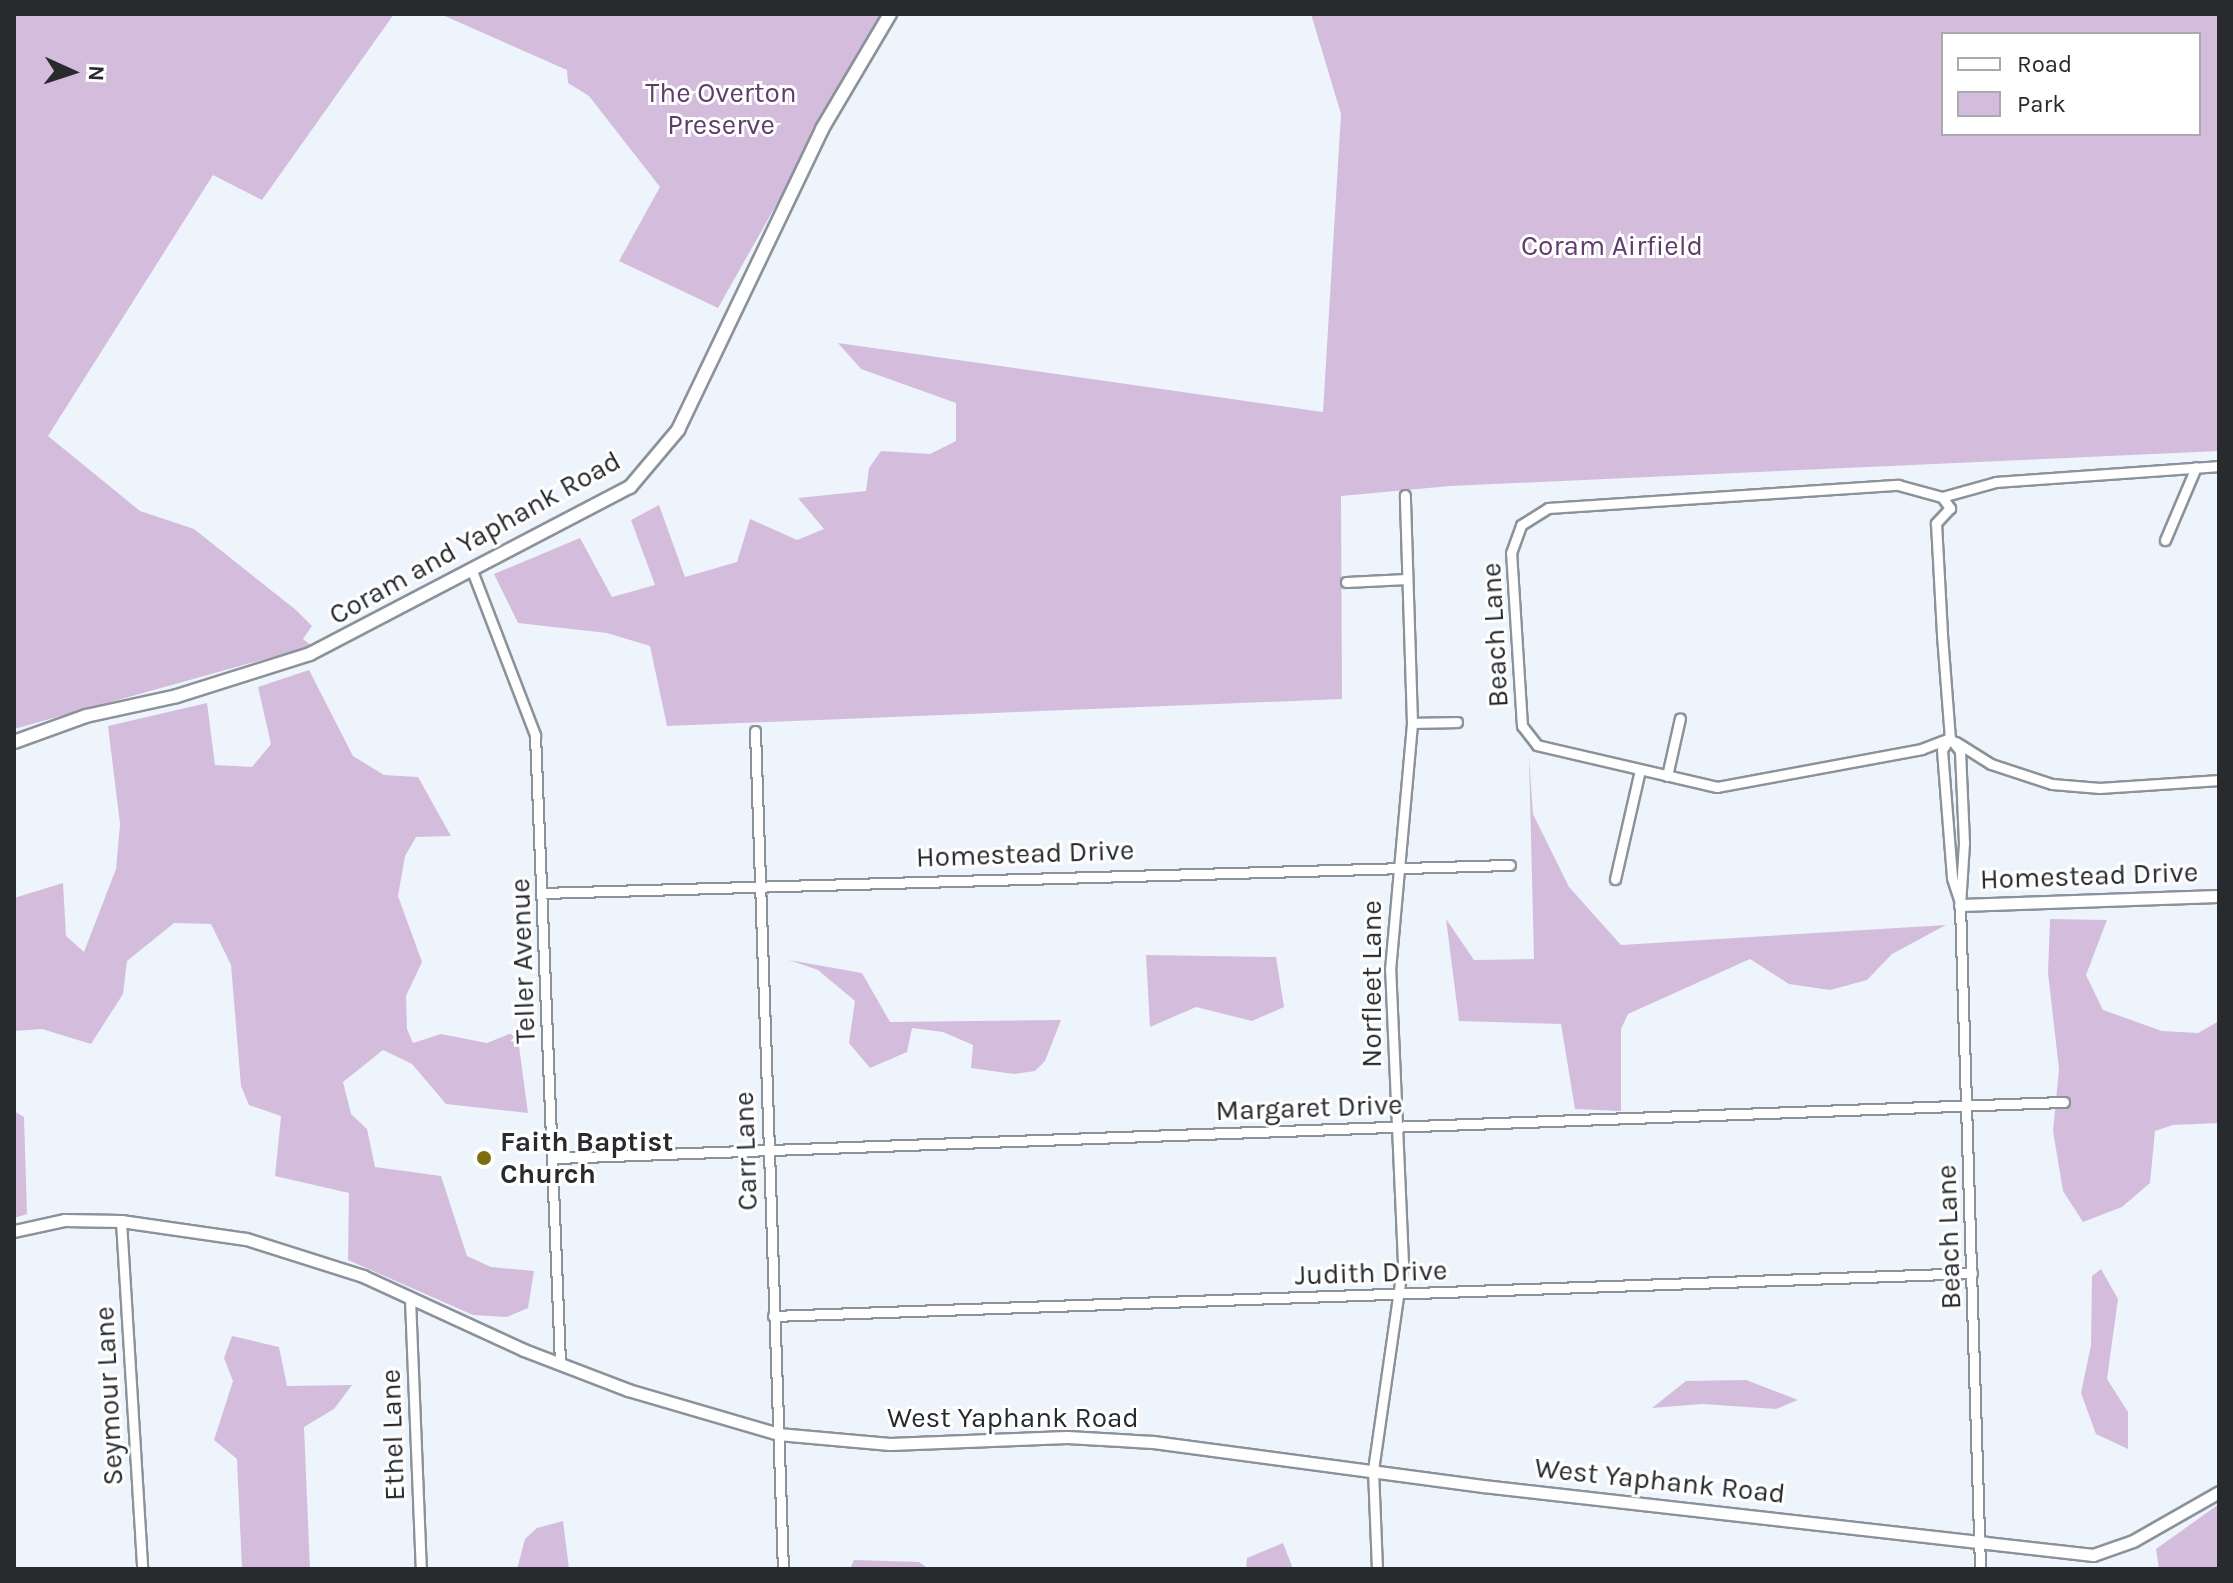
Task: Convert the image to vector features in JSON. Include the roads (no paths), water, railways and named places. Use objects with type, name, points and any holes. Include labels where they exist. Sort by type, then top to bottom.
[{"type":"main road","name":"Coram and Yaphank Road","points":[[14,742],[86,716],[177,696],[310,654],[630,487],[664,450],[690,408],[822,129],[890,14]]},
{"type":"street","points":[[1942,497],[1996,482],[2219,466]]},
{"type":"street","points":[[2165,540],[2196,467]]},
{"type":"street","name":"Beach Lane","points":[[1950,738],[1922,749],[1717,787],[1537,745],[1522,726],[1511,553],[1521,525],[1548,508],[1898,485],[1942,497],[1950,508],[1936,523],[1950,738],[1960,751],[1960,905],[1980,1569]]},
{"type":"street","name":"Norfleet Lane","points":[[1377,1569],[1373,1470],[1403,1263],[1390,970],[1395,866],[1412,723],[1405,495]]},
{"type":"street","name":"Teller Avenue","points":[[471,568],[535,735],[556,1158],[560,1363]]},
{"type":"street","points":[[1346,582],[1407,579]]},
{"type":"street","points":[[1667,776],[1680,718]]},
{"type":"street","points":[[1412,723],[1457,722]]},
{"type":"street","name":"Carr Lane","points":[[755,731],[783,1569]]},
{"type":"street","points":[[1950,738],[1991,764],[2052,784],[2100,788],[2219,780]]},
{"type":"street","name":"Beach Lane","points":[[1950,738],[1942,750],[1952,878],[1960,905]]},
{"type":"street","points":[[1615,879],[1640,770]]},
{"type":"street","name":"Homestead Drive","points":[[542,893],[1510,865]]},
{"type":"street","name":"Homestead Drive","points":[[1960,905],[2219,896]]},
{"type":"street","name":"Margaret Drive","points":[[556,1158],[2064,1102]]},
{"type":"street","name":"West Yaphank Road","points":[[14,1231],[64,1220],[121,1221],[246,1239],[324,1261],[560,1363],[720,1420],[778,1434],[890,1444],[1067,1437],[1153,1442],[2093,1555],[2133,1541],[2219,1492]]},
{"type":"street","name":"Seymour Lane","points":[[121,1221],[142,1569]]},
{"type":"street","name":"Judith Drive","points":[[773,1316],[1972,1273]]},
{"type":"street","name":"Ethel Lane","points":[[410,1299],[421,1569]]},
{"type":"place","name":"Faith Baptist Church","points":[[484,1158]]},
{"type":"park label","name":"The Overton Preserve","points":[[721,109]]},
{"type":"park label","name":"Coram Airfield","points":[[1612,246]]}]
